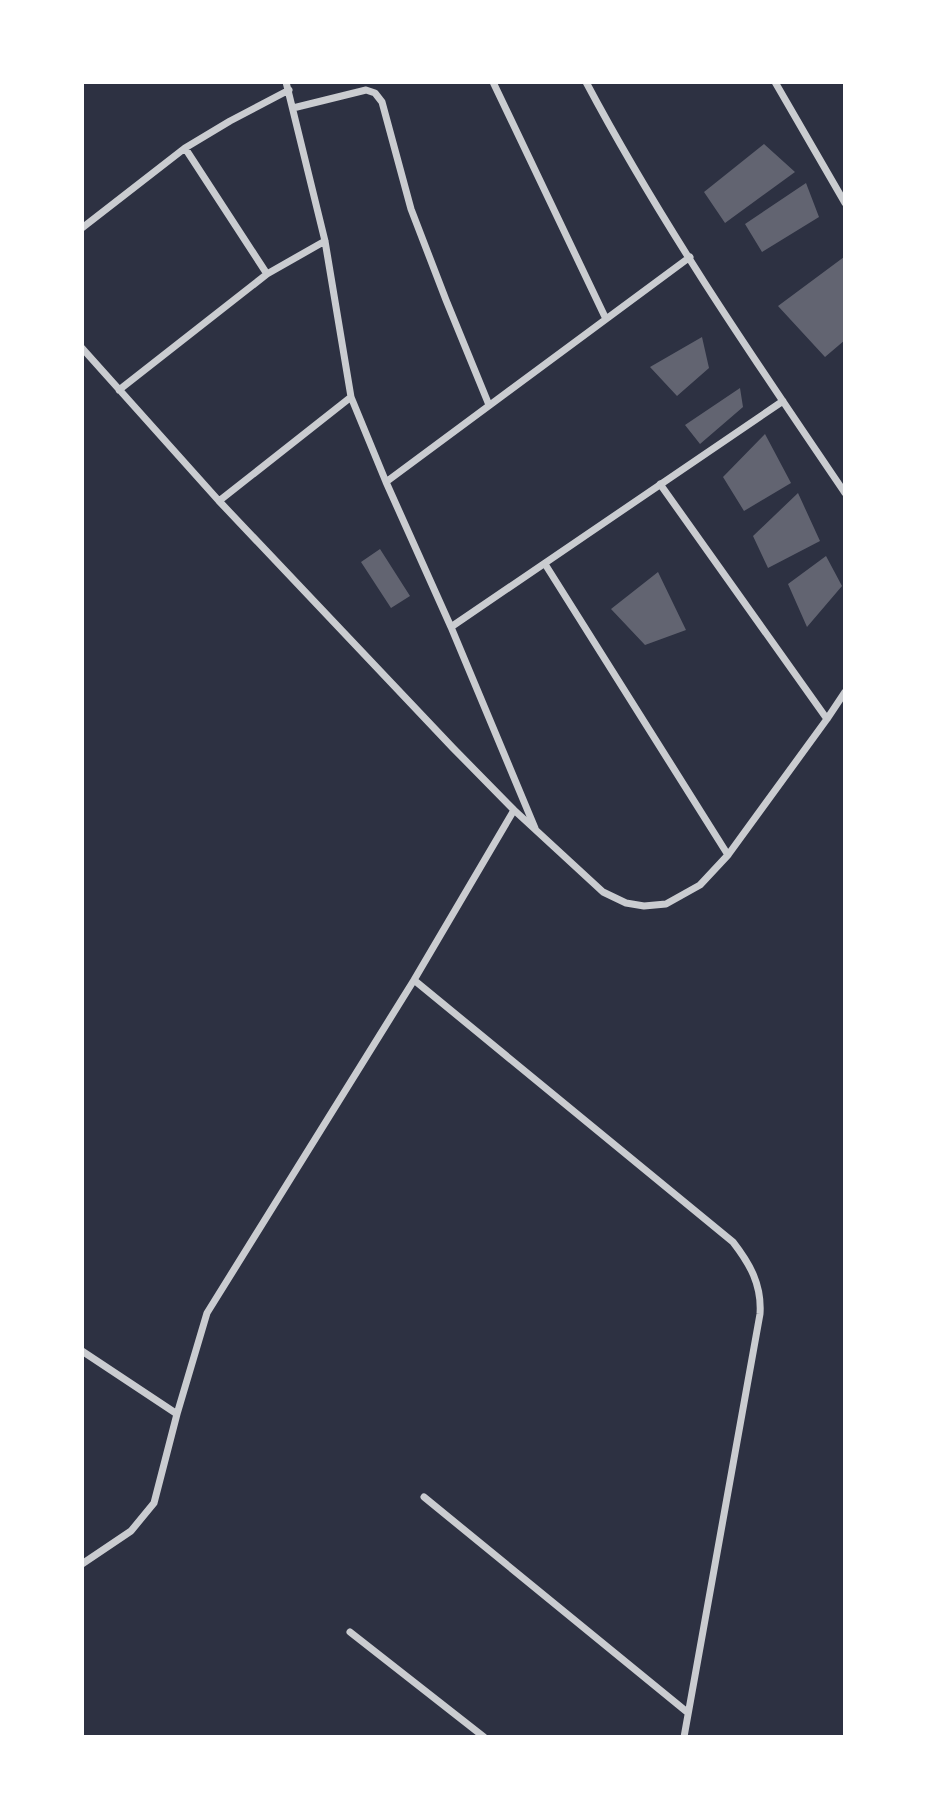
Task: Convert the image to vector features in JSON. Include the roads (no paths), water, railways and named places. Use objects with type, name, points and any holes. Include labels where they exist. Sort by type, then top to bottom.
[{"type":"street","points":[[493,82],[606,319]]},
{"type":"street","points":[[586,82],[615,137],[690,257],[845,493]]},
{"type":"street","points":[[775,82],[845,203]]},
{"type":"street","points":[[82,228],[185,148],[288,86],[325,241],[351,397],[537,831]]},
{"type":"street","points":[[293,108],[366,90],[375,93],[382,102],[411,209],[489,405]]},
{"type":"street","points":[[185,148],[267,274]]},
{"type":"street","points":[[119,390],[267,274],[325,241]]},
{"type":"street","points":[[386,482],[690,257]]},
{"type":"street","points":[[82,348],[219,501],[514,810],[603,892],[626,903],[644,906],[666,904],[700,885],[728,855],[845,692]]},
{"type":"street","points":[[219,501],[351,397]]},
{"type":"street","points":[[451,627],[783,401]]},
{"type":"street","points":[[660,484],[827,719]]},
{"type":"street","points":[[545,564],[728,855]]},
{"type":"street","points":[[82,1564],[131,1531],[154,1503],[207,1313],[414,980],[514,810]]},
{"type":"street","points":[[414,980],[733,1242],[754,1275],[761,1298],[761,1314],[684,1737]]},
{"type":"street","points":[[82,1351],[177,1414]]},
{"type":"street","points":[[424,1497],[687,1712]]},
{"type":"street","points":[[350,1632],[484,1737]]}]
